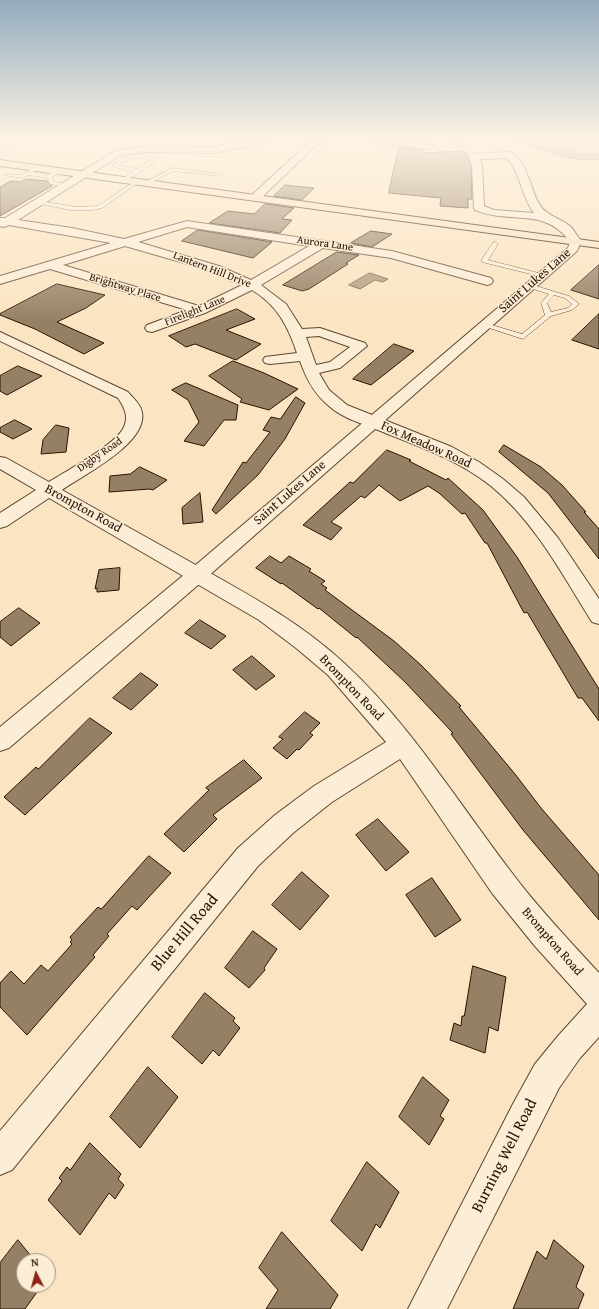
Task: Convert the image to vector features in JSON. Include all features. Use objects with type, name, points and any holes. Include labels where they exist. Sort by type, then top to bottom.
[{"type":"main road","points":[[286,201],[599,245]]},
{"type":"street","points":[[3,223],[42,201]]},
{"type":"street","points":[[479,201],[479,208],[492,213],[546,217]]},
{"type":"street","points":[[533,201],[535,207],[546,217],[568,229],[575,241]]},
{"type":"street","name":"Lantern Hill Drive","points":[[3,223],[72,231],[126,242],[196,263],[253,285],[282,308],[290,318],[310,370],[326,397],[346,410],[373,422]]},
{"type":"street","name":"Aurora Lane","points":[[0,280],[188,224],[404,258],[487,281]]},
{"type":"street","name":"Saint Lukes Lane","points":[[0,741],[198,574],[530,286],[573,248],[575,241]]},
{"type":"street","name":"Firelight Lane","points":[[152,328],[200,310],[253,285],[321,244]]},
{"type":"street","name":"Brightway Place","points":[[50,265],[200,310]]},
{"type":"street","points":[[297,334],[320,332],[360,346],[335,365],[310,370]]},
{"type":"street","name":"Digby Road","points":[[0,336],[113,389],[123,395],[134,408],[133,426],[128,436],[115,447],[0,522]]},
{"type":"street","points":[[270,360],[305,356]]},
{"type":"street","name":"Fox Meadow Road","points":[[373,422],[444,451],[469,463],[508,491],[544,531],[599,616]]},
{"type":"street","name":"Brompton Road","points":[[0,462],[266,614],[304,642],[336,669],[403,744],[502,883],[544,935],[599,995]]},
{"type":"street","name":"Blue Hill Road","points":[[0,1158],[248,857],[284,824],[323,794],[403,744]]},
{"type":"street","name":"Burning Well Road","points":[[427,1309],[526,1114],[547,1076],[569,1047],[599,1014]]},
{"type":"lane","points":[[39,203],[95,209],[100,208],[108,201]]},
{"type":"lane","points":[[495,244],[484,262],[543,274]]},
{"type":"lane","points":[[485,325],[523,337],[549,315],[570,309],[576,304],[567,297],[530,286]]},
{"type":"lane","points":[[549,315],[544,303],[554,293]]},
{"type":"shaded area","points":[[370,273],[388,279],[383,282],[375,280],[360,289],[349,285]]},
{"type":"building","points":[[0,201],[26,201],[0,216]]},
{"type":"building","points":[[441,201],[468,201],[468,208],[440,206]]},
{"type":"building","points":[[265,204],[294,208],[282,219],[292,220],[280,233],[209,223],[228,211],[254,214]]},
{"type":"building","points":[[198,230],[272,242],[253,258],[182,241]]},
{"type":"building","points":[[371,231],[392,234],[372,247],[351,243]]},
{"type":"building","points":[[337,252],[359,255],[346,263],[348,264],[309,289],[302,291],[283,285]]},
{"type":"building","points":[[599,265],[599,299],[571,290]]},
{"type":"building","points":[[57,284],[105,295],[86,308],[57,322],[104,343],[84,354],[35,329],[0,315]]},
{"type":"building","points":[[237,309],[255,319],[226,330],[261,344],[236,360],[195,344],[186,347],[169,336]]},
{"type":"building","points":[[599,314],[599,349],[572,340]]},
{"type":"building","points":[[394,344],[414,351],[371,385],[353,379]]},
{"type":"building","points":[[233,361],[264,373],[298,389],[269,410],[240,402],[242,399],[209,376]]},
{"type":"building","points":[[18,366],[42,376],[7,395],[0,391],[0,376]]},
{"type":"building","points":[[186,383],[238,405],[236,420],[224,420],[204,446],[184,441],[199,422],[188,400],[172,390]]},
{"type":"building","points":[[296,397],[305,403],[285,439],[258,475],[216,514],[212,510],[243,462],[246,463],[270,432],[263,430],[271,417],[280,419]]},
{"type":"building","points":[[15,420],[32,429],[13,439],[0,432],[0,428]]},
{"type":"building","points":[[56,425],[69,428],[66,452],[41,454],[43,440]]},
{"type":"building","points":[[504,445],[541,467],[562,485],[586,512],[584,512],[599,529],[599,559],[548,493],[499,452]]},
{"type":"building","points":[[387,450],[411,460],[409,461],[446,480],[448,478],[483,510],[517,557],[599,689],[599,721],[582,698],[578,698],[527,612],[524,613],[487,543],[485,543],[465,513],[462,514],[439,493],[428,486],[400,501],[379,485],[365,498],[361,496],[331,522],[342,528],[331,540],[303,525],[350,482],[353,483]]},
{"type":"building","points":[[140,467],[167,480],[153,490],[109,492],[110,476],[130,474]]},
{"type":"building","points":[[200,493],[203,522],[183,524],[182,508]]},
{"type":"building","points":[[270,556],[281,563],[289,556],[311,569],[309,571],[325,581],[321,584],[327,588],[325,590],[394,641],[421,665],[461,706],[459,707],[515,774],[541,808],[599,875],[599,920],[523,830],[451,734],[453,733],[405,682],[357,637],[356,638],[319,608],[318,609],[282,583],[281,584],[256,568]]},
{"type":"building","points":[[120,568],[119,590],[97,592],[97,588],[95,589],[99,570]]},
{"type":"building","points":[[19,608],[40,623],[11,646],[0,637],[0,622]]},
{"type":"building","points":[[200,620],[226,636],[211,649],[185,633]]},
{"type":"building","points":[[252,656],[275,676],[256,690],[233,670]]},
{"type":"building","points":[[141,673],[158,685],[131,710],[113,698]]},
{"type":"building","points":[[305,712],[320,723],[310,733],[313,735],[299,750],[297,749],[287,759],[273,748],[283,739],[279,737]]},
{"type":"building","points":[[90,718],[112,733],[25,815],[4,797],[36,767],[38,769]]},
{"type":"building","points":[[244,760],[262,778],[213,815],[217,819],[184,852],[164,834],[209,790],[206,788]]},
{"type":"building","points":[[378,819],[409,852],[386,871],[356,835]]},
{"type":"building","points":[[149,856],[171,873],[137,910],[132,906],[107,934],[109,936],[93,955],[95,957],[27,1035],[0,1007],[0,983],[11,971],[24,984],[41,965],[48,971],[72,944],[70,942],[72,940],[70,937],[98,907],[101,909]]},
{"type":"building","points":[[302,872],[329,896],[300,930],[272,905]]},
{"type":"building","points":[[432,878],[461,920],[435,937],[406,895]]},
{"type":"building","points":[[253,931],[277,949],[264,968],[265,970],[249,988],[225,968]]},
{"type":"building","points":[[473,966],[506,977],[498,1031],[489,1027],[485,1053],[450,1040],[454,1023],[461,1026]]},
{"type":"building","points":[[205,993],[235,1018],[233,1021],[240,1028],[219,1056],[213,1050],[202,1064],[172,1037]]},
{"type":"building","points":[[148,1067],[178,1097],[140,1148],[110,1117]]},
{"type":"building","points":[[423,1077],[449,1100],[440,1116],[444,1119],[429,1145],[399,1117]]},
{"type":"building","points":[[90,1143],[121,1174],[118,1179],[124,1185],[115,1199],[109,1193],[80,1235],[48,1200],[62,1181],[59,1178],[67,1167],[70,1170]]},
{"type":"building","points":[[367,1162],[399,1192],[380,1228],[376,1224],[362,1251],[331,1221]]},
{"type":"building","points":[[282,1232],[338,1295],[330,1309],[266,1309],[278,1290],[259,1268]]},
{"type":"building","points":[[18,1240],[29,1253],[16,1253],[16,1293],[36,1293],[25,1309],[0,1309],[0,1263]]},
{"type":"building","points":[[554,1240],[584,1266],[576,1287],[584,1294],[578,1309],[513,1309],[537,1251],[546,1259]]}]
